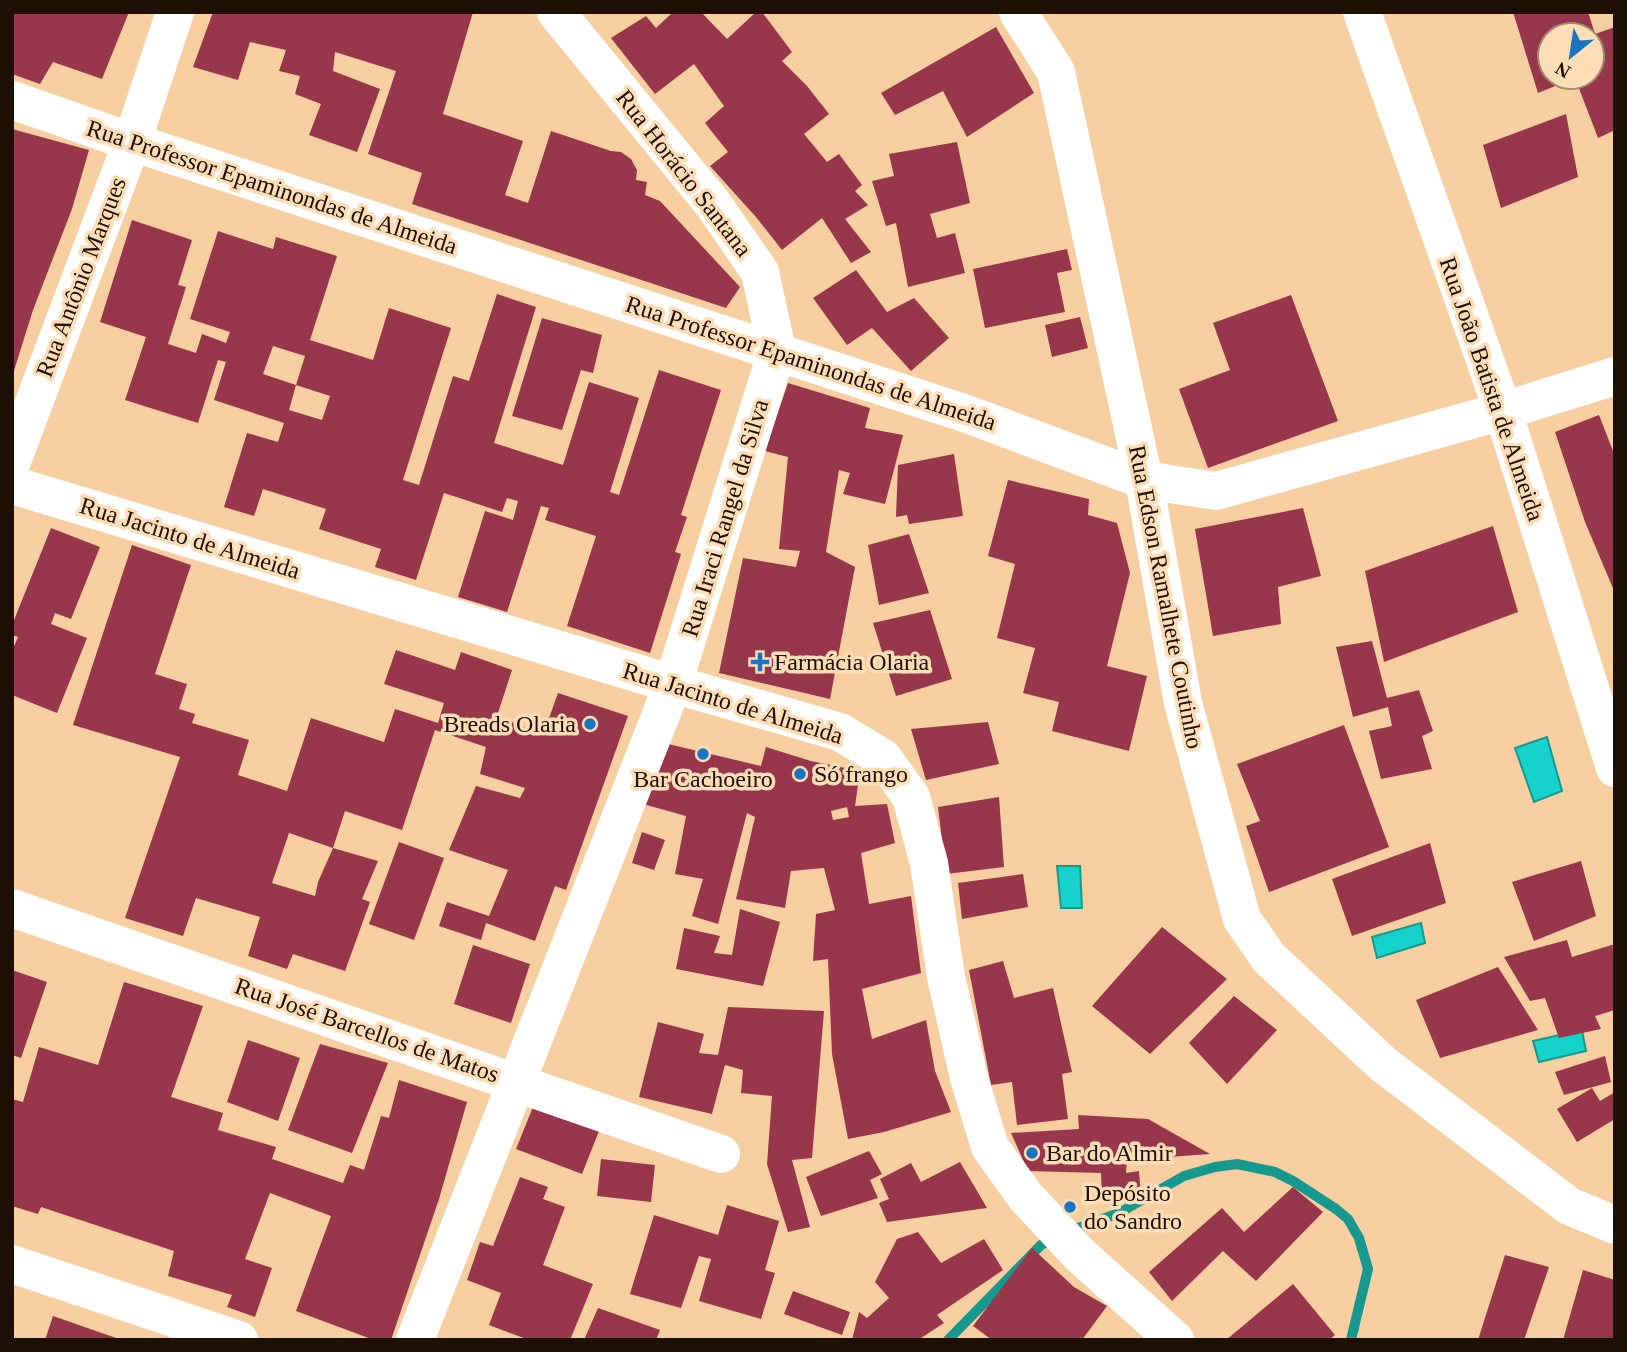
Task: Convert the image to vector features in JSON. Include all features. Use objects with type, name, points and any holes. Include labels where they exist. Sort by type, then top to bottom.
[{"type":"street","name":"Rua Antônio Marques","points":[[12,461],[132,142],[175,12]]},
{"type":"street","name":"Rua Horácio Santana","points":[[555,12],[713,204],[760,272],[777,351]]},
{"type":"street","name":"Rua Edson Ramalhete Coutinho","points":[[1018,12],[1056,72],[1144,480],[1183,704],[1242,919],[1269,958],[1383,1065],[1569,1206],[1615,1225]]},
{"type":"street","name":"Rua João Batista de Almeida","points":[[1362,12],[1503,411],[1615,768]]},
{"type":"street","name":"Rua Professor Epaminondas de Almeida","points":[[12,100],[132,142],[964,413],[1144,480],[1216,491],[1503,411],[1615,376]]},
{"type":"street","name":"Rua Iraci Rangel da Silva","points":[[415,1340],[673,684],[777,351]]},
{"type":"street","name":"Rua Jacinto de Almeida","points":[[12,485],[841,732],[883,758],[911,797],[929,863],[946,977],[969,1078],[990,1147],[1025,1196],[1080,1255],[1175,1340]]},
{"type":"street","name":"Rua José Barcellos de Matos","points":[[12,908],[721,1154]]},
{"type":"street","points":[[12,1264],[239,1340]]},
{"type":"water","points":[[1547,737],[1562,791],[1534,802],[1515,748]]},
{"type":"water","points":[[1057,866],[1080,866],[1082,908],[1061,908]]},
{"type":"water","points":[[1421,923],[1425,943],[1377,958],[1372,937]]},
{"type":"water","points":[[1582,1030],[1586,1051],[1539,1062],[1533,1041]]},
{"type":"building","points":[[12,12],[129,12],[102,79],[53,62],[40,84],[12,74]]},
{"type":"building","points":[[213,12],[473,12],[443,114],[523,141],[505,195],[528,203],[551,131],[621,152],[631,159],[637,170],[636,180],[647,182],[645,195],[660,201],[740,287],[726,308],[412,204],[422,173],[368,154],[396,71],[335,52],[333,71],[380,89],[357,152],[309,135],[321,104],[295,94],[300,76],[279,71],[286,50],[250,42],[238,80],[193,67]]},
{"type":"building","points":[[673,12],[701,12],[727,39],[756,12],[762,12],[792,52],[782,61],[807,86],[829,114],[804,134],[827,162],[839,154],[862,185],[855,191],[868,205],[845,219],[871,252],[851,263],[822,218],[782,250],[710,166],[728,152],[705,123],[724,106],[694,64],[655,94],[611,38],[646,16],[656,28]]},
{"type":"building","points":[[1513,12],[1588,12],[1591,21],[1536,21],[1536,87]]},
{"type":"building","points":[[996,27],[1034,93],[967,137],[943,91],[895,115],[881,93]]},
{"type":"building","points":[[1615,27],[1615,130],[1598,138],[1580,91],[1606,91],[1606,30]]},
{"type":"building","points":[[1566,114],[1578,177],[1501,208],[1483,145]]},
{"type":"building","points":[[12,129],[89,150],[72,209],[33,310],[13,374]]},
{"type":"building","points":[[957,142],[970,203],[930,214],[937,238],[955,233],[965,273],[908,287],[896,223],[886,226],[872,181],[894,176],[889,154]]},
{"type":"building","points":[[132,220],[192,240],[178,285],[186,287],[168,344],[196,353],[202,334],[226,343],[230,332],[190,319],[218,231],[273,249],[276,237],[337,256],[310,340],[373,360],[389,308],[451,328],[403,480],[419,485],[453,376],[469,381],[497,294],[536,307],[494,443],[563,465],[589,382],[639,398],[610,492],[619,495],[659,370],[721,390],[681,515],[687,517],[675,552],[681,554],[650,653],[567,626],[596,536],[545,520],[549,508],[541,506],[507,612],[458,597],[485,511],[513,520],[518,501],[507,498],[502,512],[444,493],[416,580],[375,567],[381,549],[319,529],[326,509],[263,489],[254,516],[224,507],[247,433],[278,442],[284,423],[214,400],[226,362],[218,360],[198,423],[125,400],[146,337],[100,322]],"holes":[[[273,346],[305,356],[296,385],[263,374]],[[296,385],[330,396],[322,420],[289,410]]]},
{"type":"building","points":[[1067,249],[1072,270],[1057,273],[1065,312],[985,328],[973,269]]},
{"type":"building","points":[[856,270],[887,312],[914,298],[949,338],[911,371],[872,328],[847,345],[813,298]]},
{"type":"building","points":[[1291,295],[1338,421],[1208,468],[1179,389],[1230,370],[1213,323]]},
{"type":"building","points":[[1080,317],[1088,348],[1052,357],[1045,325]]},
{"type":"building","points":[[542,318],[602,335],[593,373],[581,370],[562,430],[512,416]]},
{"type":"building","points":[[788,383],[870,408],[865,428],[903,435],[885,504],[843,494],[850,473],[839,470],[826,552],[855,567],[830,699],[719,673],[743,558],[796,567],[800,551],[779,549],[788,457],[765,451]]},
{"type":"building","points":[[1599,415],[1615,456],[1615,593],[1585,522],[1555,432]]},
{"type":"building","points":[[954,454],[963,516],[909,524],[907,515],[896,517],[898,465]]},
{"type":"building","points":[[1008,480],[1089,499],[1088,515],[1117,523],[1130,573],[1107,666],[1147,676],[1129,751],[1052,731],[1059,702],[1023,693],[1035,648],[997,638],[1015,564],[988,556]]},
{"type":"building","points":[[1303,508],[1321,576],[1278,587],[1281,624],[1213,636],[1195,529]]},
{"type":"building","points":[[1493,526],[1518,612],[1384,662],[1365,571]]},
{"type":"building","points":[[51,528],[100,547],[71,619],[55,613],[51,624],[87,638],[57,713],[12,695],[12,651],[18,637],[12,635],[12,625]]},
{"type":"building","points":[[909,534],[929,593],[879,605],[868,545]]},
{"type":"building","points":[[132,545],[191,565],[155,674],[187,684],[179,709],[195,714],[192,723],[249,740],[238,775],[287,791],[311,718],[384,742],[395,709],[438,723],[444,703],[384,684],[396,650],[455,670],[461,652],[512,670],[497,716],[543,735],[558,693],[628,716],[566,890],[555,886],[535,941],[486,923],[481,940],[439,926],[447,902],[489,916],[508,870],[449,850],[476,786],[520,798],[525,788],[480,774],[486,747],[435,730],[402,830],[345,811],[333,848],[378,861],[362,899],[370,902],[345,971],[293,954],[287,969],[248,956],[260,917],[196,898],[183,936],[125,918],[180,757],[73,725]],"holes":[[[289,833],[333,848],[318,882],[315,896],[272,883]]]},
{"type":"building","points":[[930,610],[952,679],[896,696],[873,623]]},
{"type":"building","points":[[1372,641],[1387,698],[1419,690],[1433,731],[1422,736],[1432,769],[1381,779],[1369,731],[1392,726],[1388,707],[1353,717],[1336,647]]},
{"type":"building","points":[[988,722],[999,764],[926,780],[911,729]]},
{"type":"building","points":[[1344,725],[1389,847],[1269,892],[1246,826],[1260,821],[1237,764]]},
{"type":"building","points":[[664,743],[761,766],[766,747],[811,761],[860,771],[855,806],[887,804],[895,843],[861,853],[869,904],[911,896],[921,973],[862,989],[872,1039],[926,1020],[935,1071],[951,1112],[884,1132],[848,1139],[832,1054],[828,959],[813,961],[816,914],[835,910],[824,868],[791,871],[785,908],[736,899],[755,817],[747,813],[718,924],[692,916],[703,879],[675,874],[686,816],[643,804]],"holes":[[[847,807],[849,817],[833,820],[831,811]]]},
{"type":"building","points":[[999,797],[1004,867],[946,874],[938,807]]},
{"type":"building","points":[[642,832],[665,840],[654,870],[632,863]]},
{"type":"building","points":[[399,842],[444,858],[414,940],[369,924]]},
{"type":"building","points":[[1430,843],[1446,903],[1352,936],[1332,879]]},
{"type":"building","points":[[1581,861],[1596,916],[1534,941],[1512,882]]},
{"type":"building","points":[[1023,874],[1028,907],[962,919],[958,883]]},
{"type":"building","points":[[740,909],[780,922],[763,986],[676,969],[684,928],[720,936],[714,953],[732,955]]},
{"type":"building","points":[[1162,927],[1227,979],[1150,1054],[1092,1006]]},
{"type":"building","points":[[1567,940],[1572,957],[1615,944],[1615,1010],[1595,1016],[1601,1029],[1559,1038],[1545,998],[1530,1001],[1504,957]]},
{"type":"building","points":[[473,945],[530,964],[511,1023],[454,1004]]},
{"type":"building","points":[[1003,961],[1014,998],[1053,988],[1072,1072],[1062,1074],[1068,1119],[1017,1125],[1012,1082],[991,1085],[969,970]]},
{"type":"building","points":[[1498,967],[1538,1030],[1440,1058],[1416,1000]]},
{"type":"building","points":[[12,970],[47,982],[21,1058],[12,1055]]},
{"type":"building","points":[[124,982],[203,1006],[171,1097],[223,1113],[218,1130],[276,1147],[272,1159],[343,1183],[350,1165],[364,1170],[381,1116],[389,1118],[399,1080],[467,1102],[439,1199],[391,1340],[374,1340],[296,1311],[331,1216],[270,1193],[245,1259],[272,1268],[255,1317],[227,1307],[232,1295],[168,1276],[174,1251],[41,1207],[38,1214],[12,1206],[12,1099],[23,1102],[39,1047],[98,1065]]},
{"type":"building","points":[[1234,996],[1277,1030],[1227,1084],[1189,1043]]},
{"type":"building","points":[[728,1007],[824,1011],[812,1158],[792,1160],[810,1227],[788,1232],[767,1164],[772,1096],[741,1093],[743,1070],[725,1065],[712,1114],[639,1097],[658,1022],[704,1034],[699,1053],[718,1055]]},
{"type":"building","points":[[248,1040],[300,1058],[278,1121],[227,1102]]},
{"type":"building","points":[[320,1044],[388,1063],[352,1153],[288,1130]]},
{"type":"building","points":[[1605,1056],[1611,1082],[1564,1095],[1555,1072]]},
{"type":"building","points":[[1592,1088],[1600,1101],[1615,1092],[1615,1119],[1577,1142],[1557,1109]]},
{"type":"building","points":[[533,1107],[599,1131],[582,1174],[516,1149]]},
{"type":"building","points":[[1078,1115],[1148,1119],[1210,1154],[1127,1160],[1126,1173],[1139,1171],[1141,1197],[1102,1201],[1101,1173],[1028,1171],[1011,1133],[1079,1129]]},
{"type":"building","points":[[869,1151],[882,1174],[870,1180],[878,1198],[821,1216],[806,1177]]},
{"type":"building","points":[[601,1159],[655,1165],[651,1202],[597,1196]]},
{"type":"building","points":[[960,1162],[987,1208],[887,1222],[879,1203],[889,1199],[880,1179],[911,1163],[921,1182]]},
{"type":"building","points":[[520,1177],[548,1187],[543,1199],[565,1207],[543,1265],[593,1284],[570,1340],[529,1340],[489,1325],[501,1293],[467,1280],[480,1242],[493,1246]]},
{"type":"building","points":[[1293,1187],[1323,1212],[1256,1281],[1223,1251],[1172,1301],[1149,1272],[1222,1208],[1244,1232]]},
{"type":"building","points":[[727,1205],[779,1221],[765,1270],[775,1273],[761,1319],[699,1301],[711,1259],[699,1256],[681,1308],[630,1294],[654,1215],[718,1235]]},
{"type":"building","points":[[918,1232],[941,1263],[984,1239],[1003,1270],[937,1315],[944,1323],[918,1340],[852,1340],[859,1312],[867,1318],[889,1298],[875,1282],[897,1239]]},
{"type":"building","points":[[1032,1248],[1074,1287],[1107,1306],[1082,1340],[992,1340],[973,1326]]},
{"type":"building","points":[[1505,1255],[1549,1267],[1524,1340],[1478,1340]]},
{"type":"building","points":[[1583,1270],[1615,1280],[1615,1340],[1563,1340]]},
{"type":"building","points":[[1293,1284],[1335,1335],[1329,1340],[1226,1340]]},
{"type":"building","points":[[793,1291],[850,1312],[842,1335],[784,1314]]},
{"type":"building","points":[[598,1308],[660,1330],[656,1340],[584,1340]]},
{"type":"building","points":[[53,1316],[119,1339],[119,1340],[45,1340]]},
{"type":"waterway","points":[[1070,1231],[1119,1213],[1184,1176],[1215,1167],[1237,1164],[1275,1172],[1336,1209],[1348,1219],[1359,1238],[1368,1269],[1351,1340]]},
{"type":"waterway","points":[[948,1340],[1041,1245],[1055,1238]]},
{"type":"place","name":"Farmácia Olaria","points":[[760,662]]},
{"type":"place","name":"Breads Olaria","points":[[590,724]]},
{"type":"place","name":"Bar Cachoeiro","points":[[703,754]]},
{"type":"place","name":"Só frango","points":[[800,774]]},
{"type":"place","name":"Bar do Almir","points":[[1032,1153]]},
{"type":"place","name":"Depósito do Sandro","points":[[1070,1207]]}]
